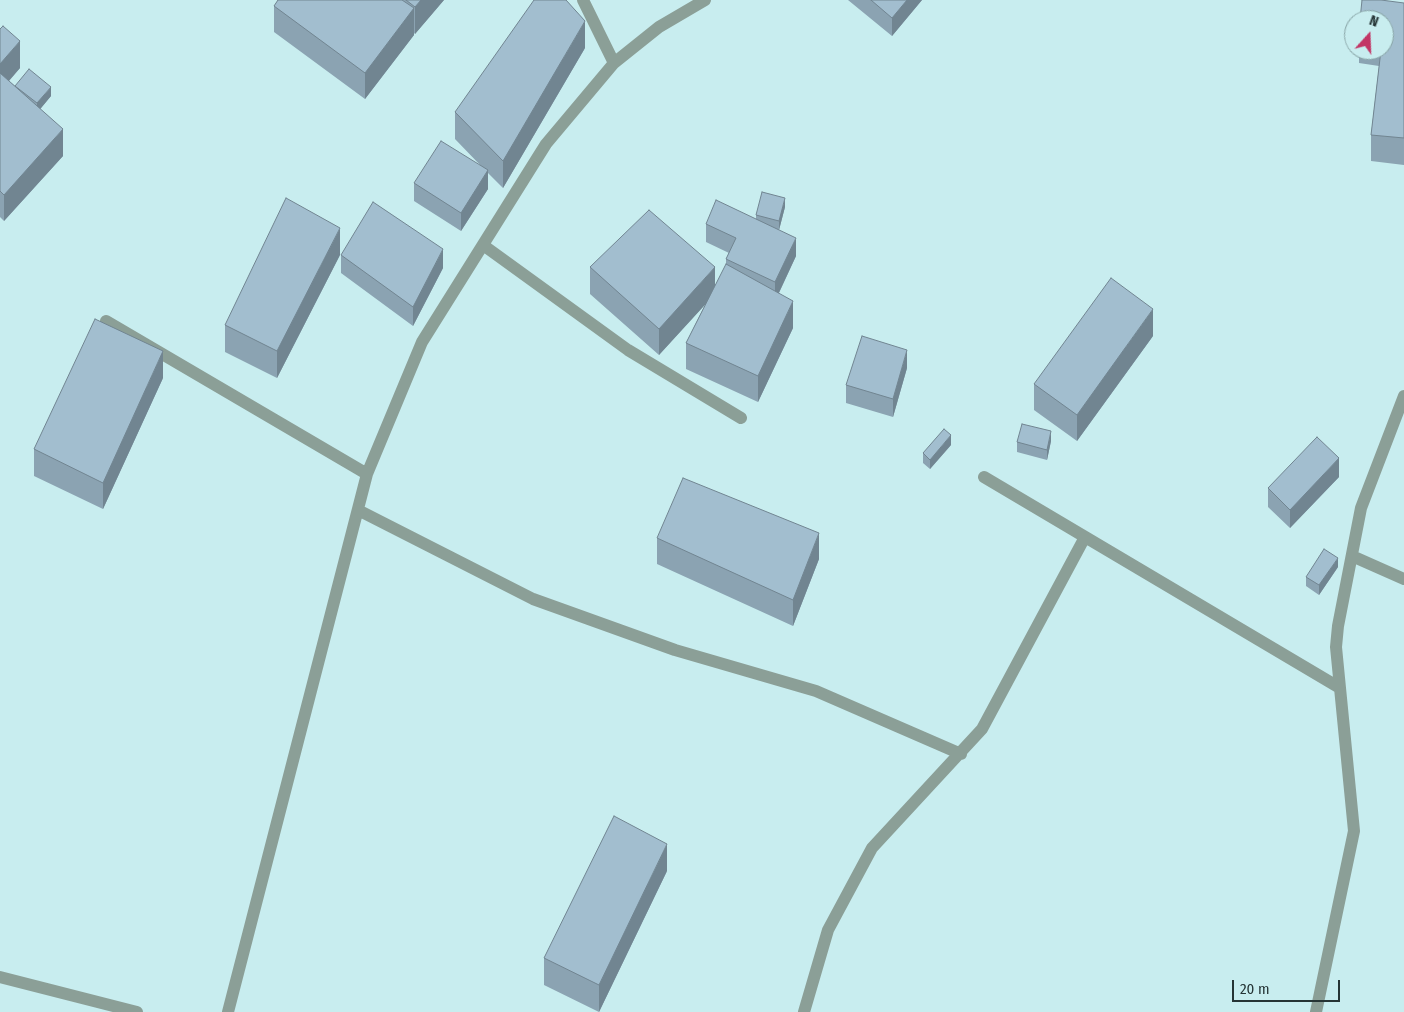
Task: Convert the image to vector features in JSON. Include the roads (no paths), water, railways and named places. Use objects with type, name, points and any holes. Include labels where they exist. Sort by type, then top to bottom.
[{"type":"street","points":[[583,0],[614,63]]},
{"type":"street","points":[[228,1012],[367,474],[422,342],[546,144],[614,63],[660,27],[705,0]]},
{"type":"street","points":[[483,245],[628,350],[741,418]]},
{"type":"street","points":[[106,321],[367,474]]},
{"type":"street","points":[[1316,1012],[1354,831],[1336,647],[1338,626],[1360,508],[1404,396]]},
{"type":"street","points":[[984,477],[1340,688]]},
{"type":"street","points":[[358,510],[533,599],[675,650],[816,691],[960,754]]},
{"type":"street","points":[[804,1012],[828,930],[872,848],[982,729],[1085,537]]},
{"type":"street","points":[[1352,556],[1404,579]]},
{"type":"street","points":[[0,977],[137,1012]]}]
